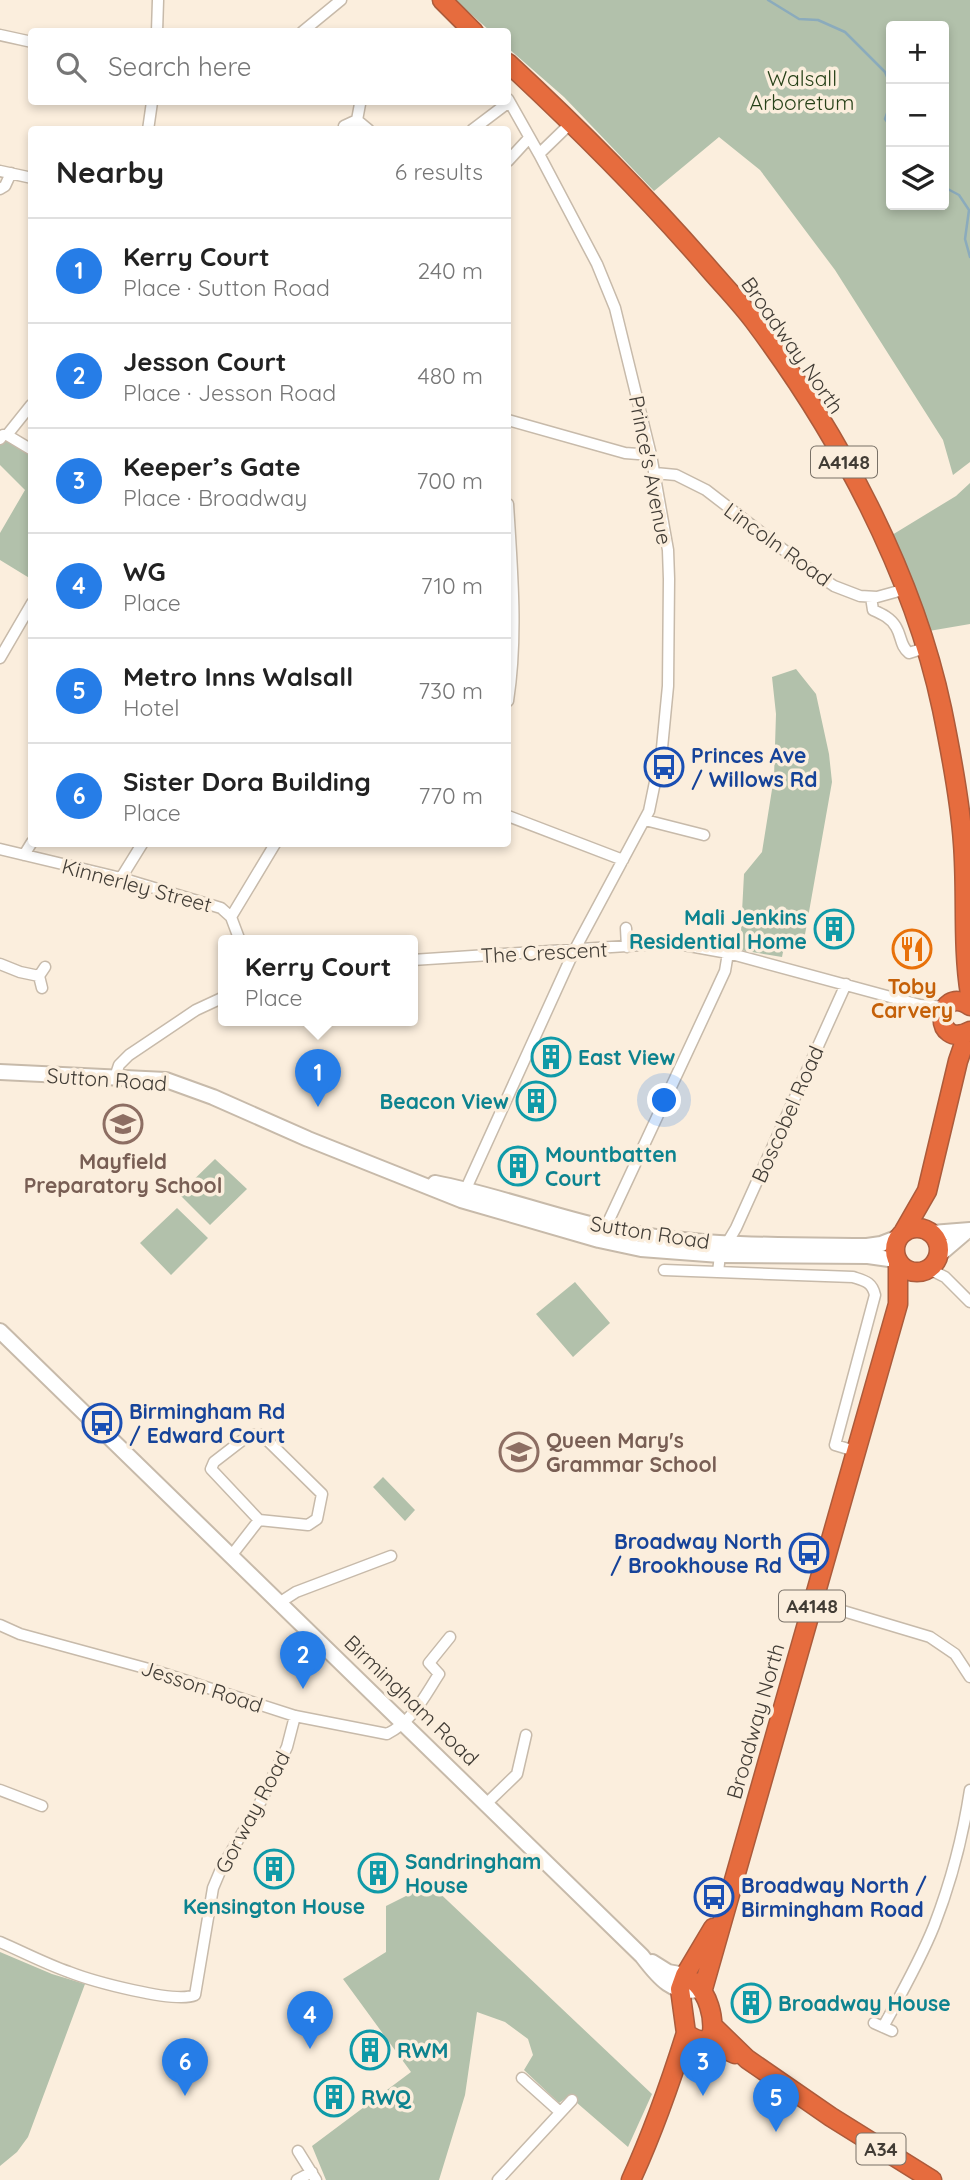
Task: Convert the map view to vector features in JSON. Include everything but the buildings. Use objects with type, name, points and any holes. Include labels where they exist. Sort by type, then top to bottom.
[{"type":"highway","points":[[442,0],[470,28]]},
{"type":"highway","name":"Broadway North","points":[[511,66],[572,122],[681,236],[753,320],[803,391],[881,531],[906,589],[942,708],[963,841],[965,966],[970,994]]},
{"type":"highway","name":"Broadway North","points":[[962,1030],[942,1015],[965,966]]},
{"type":"highway","points":[[947,1006],[960,1001],[970,1006]]},
{"type":"highway","name":"A4148","points":[[936,1266],[939,1243],[931,1232],[928,1191],[958,1061],[962,1030]]},
{"type":"highway","name":"A4148","points":[[897,1261],[895,1245],[928,1191]]},
{"type":"highway","points":[[901,1234],[918,1227],[931,1232]]},
{"type":"highway","points":[[897,1261],[906,1270],[916,1273],[936,1266]]},
{"type":"highway","name":"Broadway North","points":[[703,1989],[898,1304],[897,1261]]},
{"type":"highway","name":"Broadway North","points":[[898,1304],[936,1266]]},
{"type":"highway","name":"Broadway North","points":[[683,1982],[725,1908]]},
{"type":"highway","points":[[631,2180],[669,2088],[711,2011],[703,1989],[683,1982]]},
{"type":"highway","points":[[683,1982],[700,2031]]},
{"type":"highway","name":"A34","points":[[700,2031],[932,2180]]},
{"type":"street","points":[[157,28],[158,0]]},
{"type":"street","points":[[307,28],[341,0]]},
{"type":"street","points":[[0,34],[28,41]]},
{"type":"street","points":[[149,126],[152,105]]},
{"type":"street","points":[[357,120],[360,105]]},
{"type":"street","points":[[477,126],[503,105]]},
{"type":"street","name":"Prince's Avenue","points":[[463,1195],[574,951],[649,811],[662,748],[668,686],[669,570],[655,473],[615,307],[606,283],[510,105]]},
{"type":"street","points":[[344,126],[357,120]]},
{"type":"street","points":[[357,120],[364,126]]},
{"type":"street","points":[[539,154],[572,122]]},
{"type":"street","points":[[511,158],[529,138]]},
{"type":"street","points":[[0,189],[5,186],[5,172],[28,177]]},
{"type":"street","points":[[24,408],[3,437],[28,448]]},
{"type":"street","points":[[511,421],[625,453],[651,455]]},
{"type":"street","name":"Lincoln Road","points":[[655,473],[676,475],[706,490],[824,579],[860,596],[871,597]]},
{"type":"street","points":[[511,545],[514,630],[511,680]]},
{"type":"street","points":[[906,589],[871,597],[873,610],[883,614],[896,626],[904,648],[909,653],[925,649]]},
{"type":"street","points":[[0,657],[28,610]]},
{"type":"street","points":[[511,817],[623,860]]},
{"type":"street","points":[[645,820],[704,835]]},
{"type":"street","points":[[24,855],[29,847]]},
{"type":"street","points":[[121,878],[140,847]]},
{"type":"street","points":[[238,935],[231,917],[273,847]]},
{"type":"street","name":"Kinnerley Street","points":[[0,849],[121,878],[221,908],[231,917]]},
{"type":"street","points":[[626,928],[627,947]]},
{"type":"street","name":"The Crescent","points":[[418,960],[673,943],[728,953],[920,1004],[947,1006]]},
{"type":"street","points":[[602,1234],[725,971],[728,953]]},
{"type":"street","points":[[0,964],[38,976]]},
{"type":"street","points":[[38,976],[45,967]]},
{"type":"street","points":[[38,976],[42,988]]},
{"type":"street","name":"Boscobel Road","points":[[724,1249],[736,1228],[846,984]]},
{"type":"street","points":[[115,1077],[119,1065],[129,1055],[196,1010],[218,999]]},
{"type":"street","name":"The Crescent","points":[[920,1004],[962,1030]]},
{"type":"street","name":"Sutton Road","points":[[0,1072],[149,1078],[182,1085],[406,1177],[602,1234],[687,1241],[724,1249],[868,1256],[897,1261]]},
{"type":"street","points":[[931,1232],[968,1230]]},
{"type":"street","points":[[968,1230],[936,1266],[970,1302]]},
{"type":"street","name":"Sutton Road","points":[[724,1249],[867,1246],[881,1244],[901,1234]]},
{"type":"street","points":[[718,1272],[724,1249]]},
{"type":"street","points":[[664,1270],[853,1277],[873,1286],[875,1295],[835,1445],[855,1451]]},
{"type":"street","name":"Birmingham Road","points":[[0,1331],[642,1956],[683,1982]]},
{"type":"street","points":[[254,1434],[262,1435],[322,1494],[317,1519],[308,1525],[259,1520],[211,1469],[214,1462],[254,1434]]},
{"type":"street","points":[[231,1556],[259,1520]]},
{"type":"street","points":[[279,1603],[296,1592],[391,1556]]},
{"type":"street","points":[[813,1602],[930,1637],[955,1654],[970,1677]]},
{"type":"street","name":"Jesson Road","points":[[0,1625],[20,1634],[156,1671],[295,1716],[387,1734],[404,1723]]},
{"type":"street","points":[[404,1723],[421,1705],[439,1674],[429,1662],[450,1637]]},
{"type":"street","name":"Gorway Road","points":[[0,1942],[70,1973],[115,1986],[173,1997],[195,1995],[213,1888],[287,1747],[295,1716]]},
{"type":"street","points":[[486,1804],[517,1774],[526,1735]]},
{"type":"street","points":[[0,1790],[28,1806],[43,1806]]},
{"type":"street","points":[[883,2027],[934,1926],[955,1863],[965,1825],[970,1790]]},
{"type":"street","points":[[522,2078],[560,2112]]},
{"type":"street","points":[[498,2180],[572,2101]]},
{"type":"street","points":[[298,2151],[314,2176],[298,2180]]},
{"type":"green space","name":"Walsall Arboretum","points":[[455,0],[970,0],[970,462],[953,475],[943,440],[835,270],[760,170],[719,137],[654,191],[564,97],[511,51],[511,28],[487,28]]},
{"type":"green space","points":[[5,438],[28,452],[28,577],[0,560],[0,533],[25,490],[0,465],[0,442]]},
{"type":"green space","points":[[970,483],[970,624],[929,631],[892,535],[956,496]]},
{"type":"green space","points":[[796,669],[816,694],[832,782],[804,940],[786,937],[782,957],[740,950],[744,874],[762,852],[774,777],[776,714],[772,677]]},
{"type":"green space","points":[[215,1159],[247,1189],[210,1225],[179,1194]]},
{"type":"green space","points":[[177,1208],[208,1238],[171,1275],[140,1243]]},
{"type":"green space","points":[[575,1282],[610,1323],[573,1357],[536,1314]]},
{"type":"green space","points":[[383,1477],[415,1510],[405,1521],[373,1487]]},
{"type":"green space","points":[[430,1884],[652,2094],[628,2147],[569,2096],[559,2103],[524,2070],[533,2055],[528,2039],[505,2022],[477,2012],[465,2095],[439,2180],[326,2180],[312,2146],[411,2072],[343,1979],[386,1952],[386,1906]]},
{"type":"green space","points":[[0,1952],[52,1974],[85,1984],[28,2137],[17,2152],[0,2166]]},
{"type":"waterway","points":[[768,0],[799,19],[818,20],[845,32],[885,72],[890,84]]},
{"type":"waterway","points":[[886,116],[886,120]]},
{"type":"waterway","points":[[949,190],[959,195],[969,210],[965,239],[970,257]]},
{"type":"place","name":"Princes Ave / Willows Rd","points":[[664,767]]},
{"type":"place","name":"Mali Jenkins Residential Home","points":[[834,929]]},
{"type":"place","name":"Toby Carvery","points":[[912,949]]},
{"type":"place","name":"East View","points":[[551,1057]]},
{"type":"place","name":"Beacon View","points":[[536,1101]]},
{"type":"place","name":"Kerry Court","points":[[318,1107]]},
{"type":"place","name":"Mayfield Preparatory School","points":[[123,1124]]},
{"type":"place","name":"Mountbatten Court","points":[[518,1166]]},
{"type":"place","name":"Birmingham Rd / Edward Court","points":[[102,1423]]},
{"type":"place","name":"Queen Mary's Grammar School","points":[[519,1452]]},
{"type":"place","name":"Broadway North / Brookhouse Rd","points":[[809,1553]]},
{"type":"place","name":"Jesson Court","points":[[303,1689]]},
{"type":"place","name":"Kensington House","points":[[274,1869]]},
{"type":"place","name":"Sandringham House","points":[[378,1873]]},
{"type":"place","name":"Broadway North / Birmingham Road","points":[[714,1897]]},
{"type":"place","name":"Broadway House","points":[[751,2003]]},
{"type":"place","name":"WG","points":[[310,2049]]},
{"type":"place","name":"RWM","points":[[370,2050]]},
{"type":"place","name":"Sister Dora Building","points":[[185,2096]]},
{"type":"place","name":"Keeper’s Gate","points":[[703,2096]]},
{"type":"place","name":"RWQ","points":[[334,2097]]},
{"type":"place","name":"Metro Inns Walsall","points":[[776,2132]]}]
